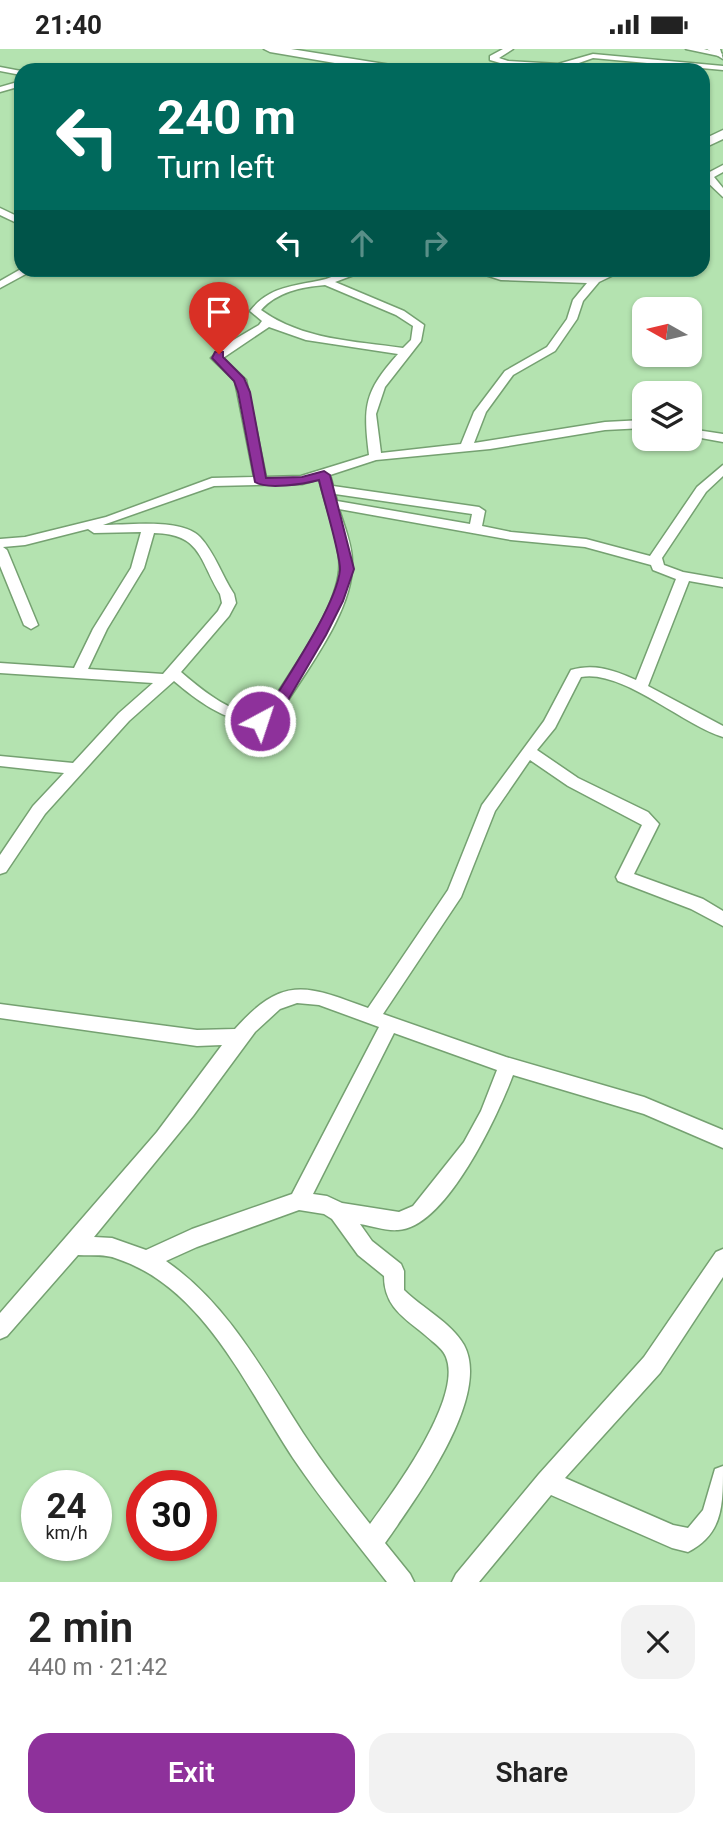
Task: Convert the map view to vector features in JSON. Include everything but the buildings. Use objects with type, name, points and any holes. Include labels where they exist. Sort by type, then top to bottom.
[{"type":"street","points":[[270,49],[358,63]]},
{"type":"street","points":[[507,63],[493,58],[509,49]]},
{"type":"street","points":[[690,49],[718,53]]},
{"type":"street","points":[[624,60],[638,50]]},
{"type":"street","points":[[570,63],[587,57],[661,63]]},
{"type":"street","points":[[341,277],[291,287],[260,305],[255,311],[283,330],[323,341],[406,352]]},
{"type":"street","points":[[501,277],[595,280],[602,277]]},
{"type":"street","points":[[466,447],[480,412],[488,400],[512,370],[551,349],[572,319],[578,300],[595,280]]},
{"type":"street","points":[[326,282],[418,323],[416,341],[379,387],[370,414],[376,457]]},
{"type":"street","points":[[261,482],[240,380],[217,358],[225,350],[262,328],[268,321]]},
{"type":"street","points":[[327,482],[376,457],[632,425]]},
{"type":"street","points":[[702,435],[723,438]]},
{"type":"street","points":[[655,562],[655,558],[701,489],[723,469]]},
{"type":"street","points":[[0,543],[25,541],[81,528],[135,512],[212,482],[327,482],[479,511],[475,528]]},
{"type":"street","points":[[0,668],[170,676],[199,695],[255,721],[270,717],[319,635],[346,575],[346,559],[327,482]]},
{"type":"street","points":[[332,504],[511,536],[576,541],[655,562],[664,570],[684,576],[723,583]]},
{"type":"street","points":[[0,868],[39,810],[124,717],[170,676],[224,613],[229,599],[193,538],[170,530],[81,528]]},
{"type":"street","points":[[79,672],[103,623],[131,582],[147,543],[148,530]]},
{"type":"street","points":[[0,550],[31,625]]},
{"type":"street","points":[[640,688],[684,576]]},
{"type":"street","points":[[372,1016],[455,892],[488,809],[550,724],[576,673],[596,670],[640,688],[723,733]]},
{"type":"street","points":[[528,751],[573,782],[642,816],[651,824],[624,877],[697,904],[723,919]]},
{"type":"street","points":[[0,761],[76,769]]},
{"type":"street","points":[[0,1329],[8,1308],[73,1245],[186,1111],[241,1037],[273,1005],[284,998],[320,998],[508,1065],[646,1104],[692,1122],[723,1139]]},
{"type":"street","points":[[0,1011],[197,1038],[241,1037]]},
{"type":"street","points":[[299,1201],[390,1023]]},
{"type":"street","points":[[145,1261],[192,1239],[299,1201],[327,1205],[340,1212],[399,1221],[420,1213],[471,1148],[489,1114],[508,1065]]},
{"type":"street","points":[[340,1212],[360,1243],[394,1271],[394,1290],[397,1297],[456,1353],[460,1370],[457,1394],[445,1425],[419,1472],[371,1543]]},
{"type":"street","points":[[73,1245],[100,1244],[145,1261],[177,1281],[205,1307],[245,1360],[297,1444],[402,1582]]},
{"type":"street","points":[[464,1582],[547,1482],[652,1365],[723,1259]]},
{"type":"street","points":[[547,1482],[672,1536],[688,1540],[704,1532],[714,1511],[723,1476]]},
{"type":"route","points":[[219,354],[217,358],[240,380],[244,392],[261,482],[302,480],[324,475],[346,559],[346,575],[337,601],[319,635],[270,717],[260,721]]}]
